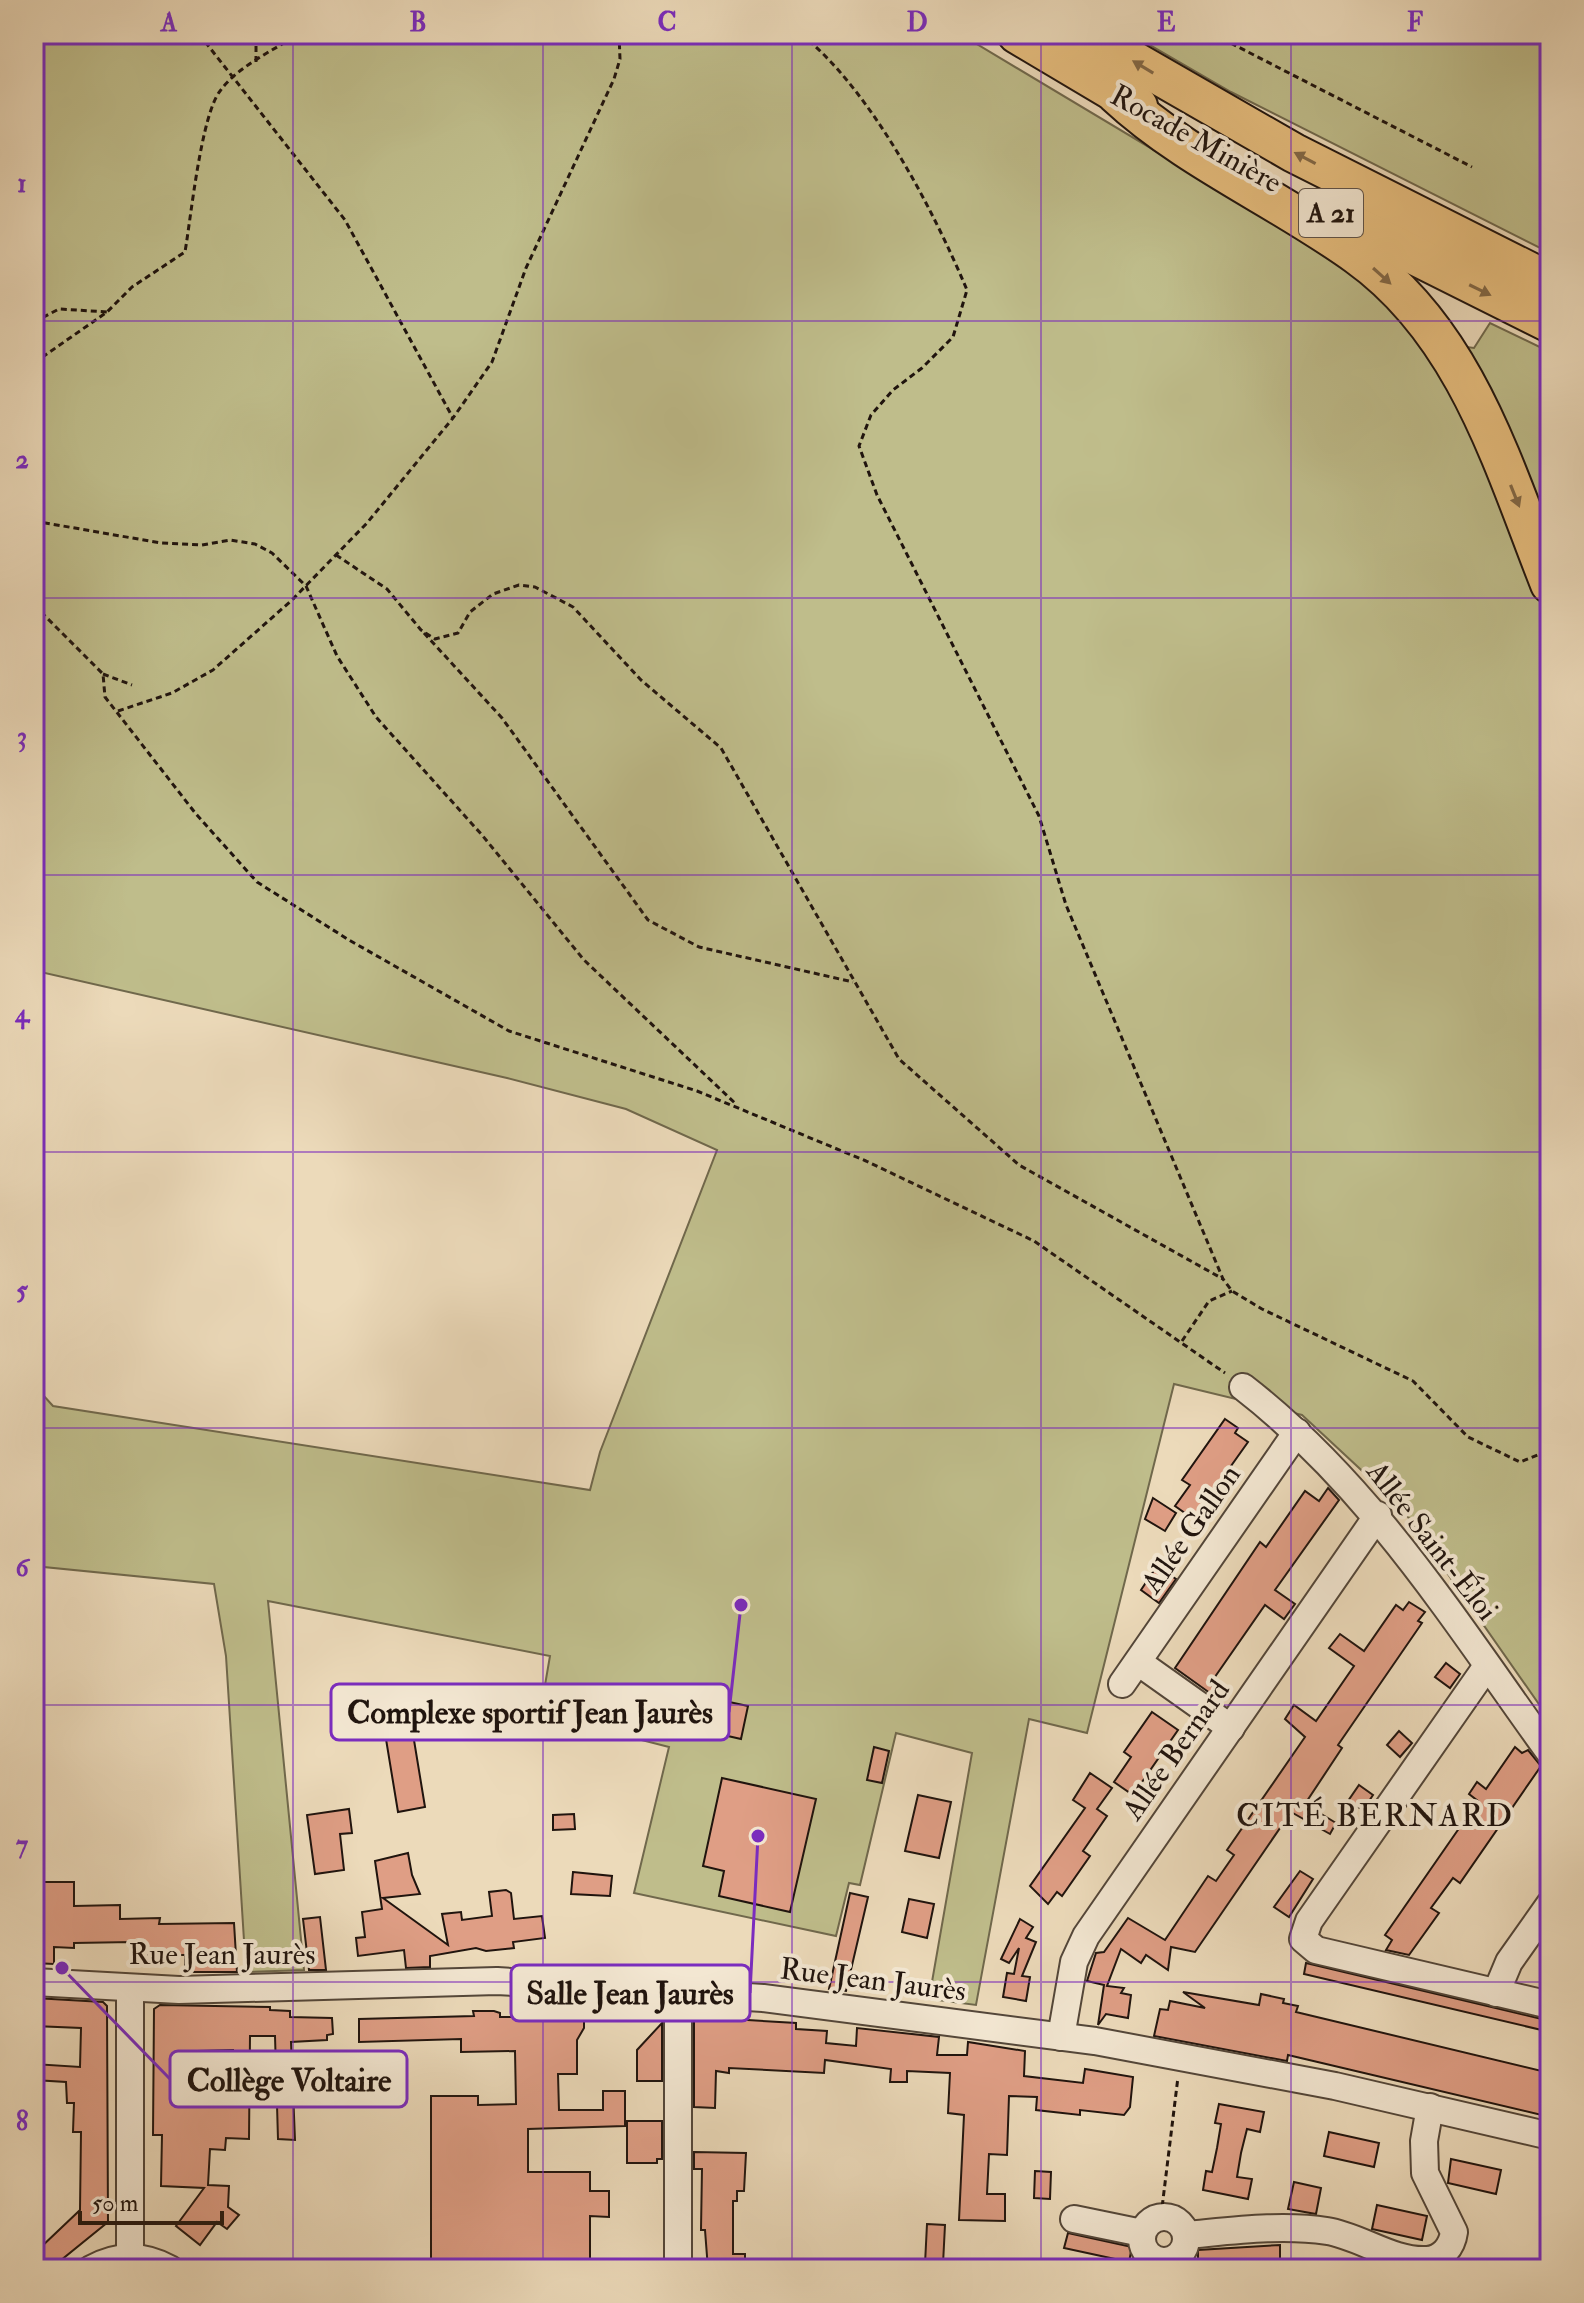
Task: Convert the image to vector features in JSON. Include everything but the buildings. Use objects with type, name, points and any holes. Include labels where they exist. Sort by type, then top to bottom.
[{"type":"highway","name":"Rocade Minière","points":[[1017,34],[1283,188],[1544,322]]},
{"type":"highway","name":"Rocade Minière","points":[[1087,34],[1294,153],[1550,282]]},
{"type":"highway","points":[[1116,94],[1160,133],[1359,256],[1420,314],[1449,353],[1474,397],[1550,584]]},
{"type":"street","name":"Allée Saint-Éloi","points":[[1243,1387],[1297,1432],[1378,1515],[1550,1753]]},
{"type":"street","name":"Allée Gallon","points":[[1122,1684],[1297,1432]]},
{"type":"street","name":"Allée Bernard","points":[[1061,2037],[1074,1962],[1080,1945],[1378,1515]]},
{"type":"street","points":[[1138,1662],[1231,1728]]},
{"type":"street","points":[[1487,1666],[1303,1933],[1305,1943],[1316,1950],[1550,2005]]},
{"type":"street","points":[[1496,1993],[1509,1962],[1550,1904]]},
{"type":"street","name":"Rue Jean Jaurès","points":[[34,1982],[199,1990],[497,1981],[784,2000],[1180,2056],[1430,2107],[1550,2136]]},
{"type":"street","points":[[130,1988],[130,2257]]},
{"type":"street","points":[[678,1991],[678,2269]]},
{"type":"street","points":[[1186,2235],[1315,2230],[1339,2234],[1413,2259],[1438,2257],[1450,2246],[1454,2232],[1425,2173],[1424,2141],[1430,2107]]},
{"type":"street","points":[[1074,2219],[1152,2225],[1177,2221],[1186,2235]]},
{"type":"street","points":[[1152,2225],[1145,2251],[1165,2265],[1180,2254],[1186,2235]]},
{"type":"street","points":[[91,2269],[130,2257],[152,2260],[170,2269]]},
{"type":"path","points":[[199,34],[345,220],[453,418]]},
{"type":"path","points":[[256,34],[256,62]]},
{"type":"path","points":[[34,363],[107,312],[132,287],[185,252],[209,120],[218,93],[232,77],[299,34]]},
{"type":"path","points":[[118,711],[172,693],[213,670],[336,555],[453,418],[492,362],[526,268],[614,79],[620,59],[619,34]]},
{"type":"path","points":[[801,34],[827,55],[883,133],[924,199],[967,290],[953,337],[922,368],[893,390],[871,415],[859,446],[889,522],[1039,816],[1066,905],[1223,1279],[1232,1291],[1275,1316],[1413,1381],[1468,1437],[1520,1462],[1550,1450]]},
{"type":"path","points":[[1213,34],[1472,167]]},
{"type":"path","points":[[34,322],[59,309],[107,312]]},
{"type":"path","points":[[34,521],[161,543],[202,545],[230,540],[255,544],[272,553],[306,586],[337,656],[376,717],[482,835],[584,960],[740,1108]]},
{"type":"path","points":[[336,555],[387,589],[502,718],[648,920],[699,947],[855,983]]},
{"type":"path","points":[[421,630],[435,639],[458,633],[470,612],[493,594],[519,585],[535,587],[573,607],[641,680],[721,748],[899,1059],[1019,1165],[1223,1279]]},
{"type":"path","points":[[34,605],[103,674],[132,685]]},
{"type":"path","points":[[103,674],[105,697],[196,814],[257,882],[451,1001],[509,1031],[628,1066],[740,1108],[866,1161],[1034,1241],[1182,1341],[1243,1387]]},
{"type":"path","points":[[1182,1341],[1209,1301],[1232,1291]]},
{"type":"path","points":[[1152,2225],[1180,2056]]},
{"type":"shaded area","points":[[34,34],[960,34],[1346,265],[1428,342],[1474,348],[1490,323],[1550,352],[1550,1720],[1401,1507],[1302,1415],[1174,1384],[1087,1733],[1029,1719],[976,2005],[929,1999],[972,1753],[896,1733],[860,1885],[849,1883],[836,1936],[634,1893],[669,1747],[540,1714],[550,1656],[268,1601],[304,1970],[246,1972],[226,1656],[214,1584],[34,1566],[34,1385],[53,1406],[590,1490],[600,1452],[717,1150],[626,1109],[507,1078],[36,971]]},
{"type":"shaded area","points":[[1131,34],[1550,34],[1550,253],[1231,92]]},
{"type":"place","name":"Complexe sportif Jean Jaurès","points":[[741,1605]]},
{"type":"place","name":"Salle Jean Jaurès","points":[[758,1836]]},
{"type":"place","name":"Collège Voltaire","points":[[62,1968]]},
{"type":"district","name":"CITÉ BERNARD","points":[[1375,1816]]}]
